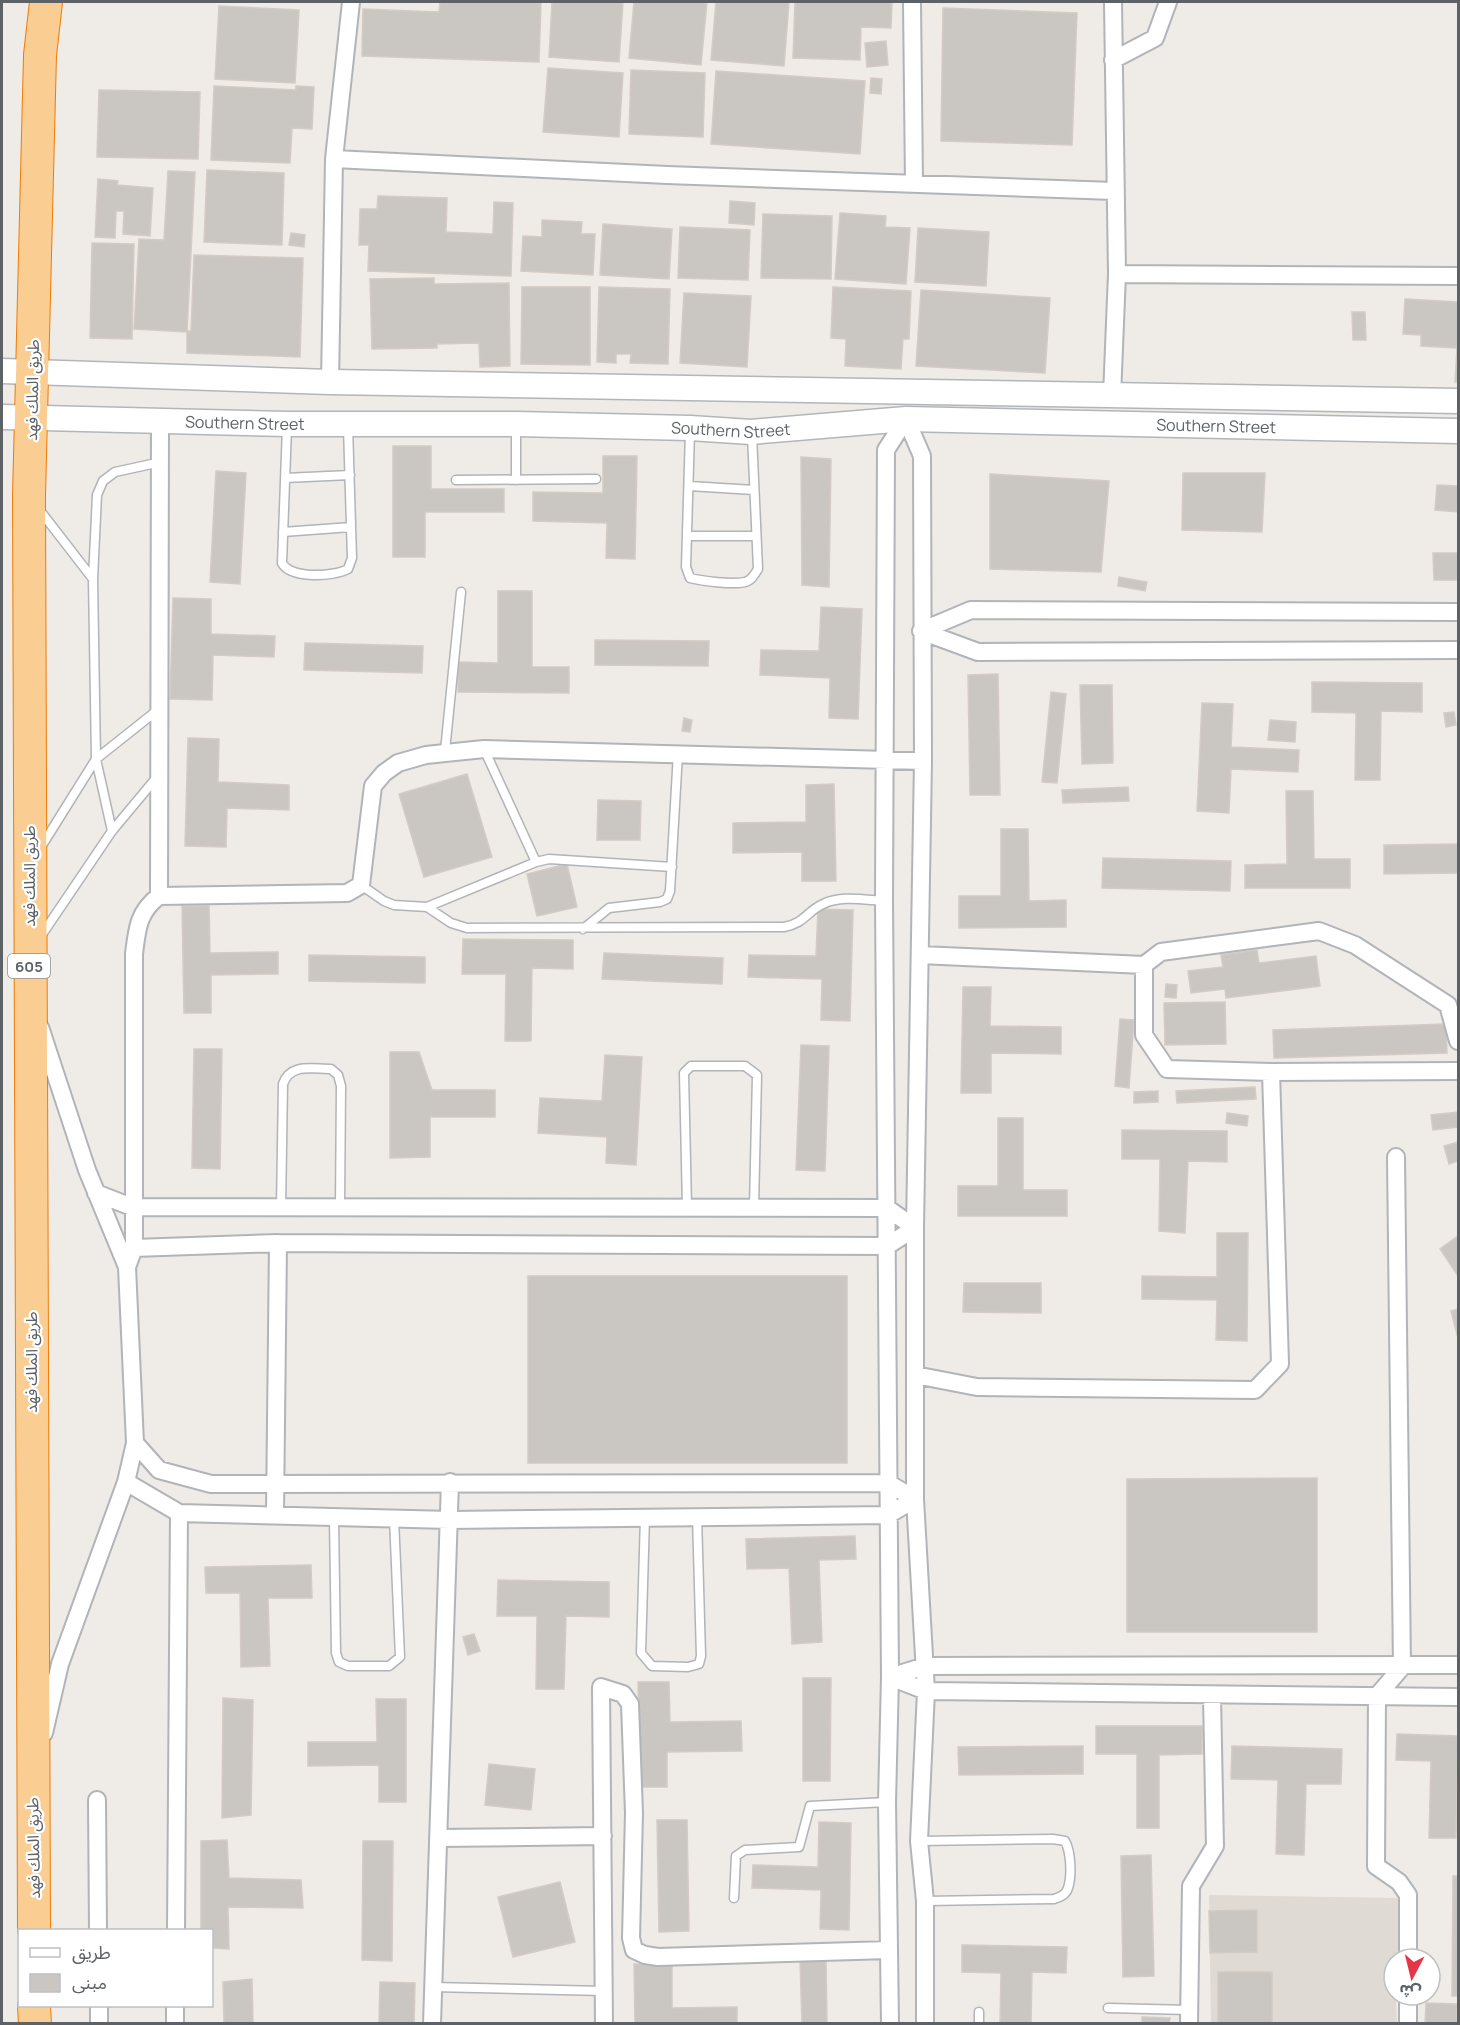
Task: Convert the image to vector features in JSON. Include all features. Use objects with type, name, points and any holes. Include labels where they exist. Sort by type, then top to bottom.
[{"type":"highway","name":"طريق الملك فهد","points":[[34,1929],[29,496],[17,418],[33,374],[40,55],[46,2]]},
{"type":"highway","points":[[34,2007],[35,2024]]},
{"type":"main road","name":"Southern Street","points":[[2,370],[33,374],[330,382],[1458,402]]},
{"type":"main road","name":"Southern Street","points":[[17,418],[287,424],[516,424],[690,428],[752,432],[906,419],[1458,431]]},
{"type":"street","points":[[330,382],[334,159],[351,2]]},
{"type":"street","points":[[912,2],[914,184]]},
{"type":"street","points":[[1112,396],[1117,274],[1113,2]]},
{"type":"street","points":[[1113,60],[1155,38],[1168,2]]},
{"type":"street","points":[[334,159],[1114,191]]},
{"type":"street","points":[[1117,274],[1458,276]]},
{"type":"street","points":[[906,419],[922,456],[923,761],[915,1228],[915,1499],[926,1691],[919,1841],[925,1901],[925,2024]]},
{"type":"street","points":[[890,2024],[887,1802],[890,1677],[884,901],[886,450],[906,419]]},
{"type":"street","points":[[159,896],[160,421]]},
{"type":"street","points":[[921,631],[971,610],[1458,612]]},
{"type":"street","points":[[921,631],[978,652],[1458,650]]},
{"type":"street","points":[[127,1267],[134,1248],[132,1207],[134,954],[137,924],[145,907],[159,896],[346,893],[361,885],[373,786],[384,773],[398,764],[445,751],[484,749],[678,753],[923,761]]},
{"type":"street","points":[[920,955],[1144,965],[1161,952],[1318,931],[1355,945],[1448,1005],[1458,1041]]},
{"type":"street","points":[[1144,965],[1144,1035],[1167,1069],[1271,1072],[1458,1071]]},
{"type":"street","points":[[29,994],[96,1192],[127,1267],[135,1443],[126,1482],[60,1664],[32,1784]]},
{"type":"street","points":[[915,1375],[977,1387],[1255,1390],[1280,1364],[1271,1072]]},
{"type":"street","points":[[1396,1157],[1401,1667],[1377,1696],[1376,1866],[1399,1882],[1408,1895],[1408,1947]]},
{"type":"street","points":[[96,1192],[132,1207],[280,1208],[340,1205],[887,1208],[915,1228]]},
{"type":"street","points":[[134,1248],[278,1243],[887,1246],[915,1228]]},
{"type":"street","points":[[275,1513],[278,1243]]},
{"type":"street","points":[[135,1443],[159,1470],[181,1478],[211,1484],[888,1483],[915,1499]]},
{"type":"street","points":[[126,1482],[179,1513],[275,1513],[450,1520],[888,1515],[915,1499]]},
{"type":"street","points":[[432,2024],[450,1482]]},
{"type":"street","points":[[176,1929],[179,1513]]},
{"type":"street","points":[[890,1677],[925,1666],[1401,1667],[1458,1665]]},
{"type":"street","points":[[890,1677],[926,1691],[1458,1697]]},
{"type":"street","points":[[603,2024],[601,1687],[623,1694],[630,1704],[634,1813],[631,1938],[634,1950],[658,1957],[890,1950]]},
{"type":"street","points":[[1189,2017],[1191,1887],[1215,1846],[1212,1696]]},
{"type":"street","points":[[97,1800],[98,1929]]},
{"type":"street","points":[[438,1838],[603,1836]]},
{"type":"street","points":[[99,2007],[99,2024]]},
{"type":"street","points":[[175,2007],[175,2024]]},
{"type":"street","points":[[1408,2007],[1408,2024]]},
{"type":"lane","points":[[287,424],[282,563],[286,569],[295,573],[340,573],[348,569],[352,558],[348,424]]},
{"type":"lane","points":[[516,424],[516,480]]},
{"type":"lane","points":[[690,428],[686,567],[690,578],[745,582],[753,577],[758,568],[752,432]]},
{"type":"lane","points":[[112,831],[96,759],[93,579],[97,495],[103,481],[116,472],[160,462]]},
{"type":"lane","points":[[285,478],[350,475]]},
{"type":"lane","points":[[456,480],[596,479]]},
{"type":"lane","points":[[689,486],[754,490]]},
{"type":"lane","points":[[29,496],[93,579]]},
{"type":"lane","points":[[283,532],[351,527]]},
{"type":"lane","points":[[687,536],[756,536]]},
{"type":"lane","points":[[445,751],[461,592]]},
{"type":"lane","points":[[29,865],[96,759],[160,708]]},
{"type":"lane","points":[[484,749],[536,862]]},
{"type":"lane","points":[[583,929],[609,909],[667,899],[672,867],[678,753]]},
{"type":"lane","points":[[29,954],[112,831],[159,775]]},
{"type":"lane","points":[[427,908],[536,862],[570,859],[672,867]]},
{"type":"lane","points":[[361,885],[394,905],[427,908],[451,923],[467,928],[784,927],[797,924],[825,902],[839,899],[884,901]]},
{"type":"lane","points":[[687,1207],[684,1073],[691,1066],[745,1066],[757,1075],[754,1207]]},
{"type":"lane","points":[[280,1208],[283,1084],[286,1074],[294,1069],[331,1069],[338,1076],[341,1086],[340,1205]]},
{"type":"lane","points":[[645,1516],[641,1653],[652,1666],[688,1667],[699,1664],[702,1656],[697,1516]]},
{"type":"lane","points":[[334,1517],[336,1653],[339,1662],[348,1666],[389,1666],[400,1658],[394,1518]]},
{"type":"lane","points":[[734,1898],[736,1856],[745,1850],[799,1847],[810,1806],[887,1802]]},
{"type":"lane","points":[[919,1841],[1053,1839],[1065,1841],[1069,1849],[1068,1890],[1063,1896],[1053,1899],[925,1901]]},
{"type":"lane","points":[[432,1987],[604,1991]]},
{"type":"lane","points":[[1108,2008],[1189,2017]]},
{"type":"lane","points":[[979,2012],[979,2024]]},
{"type":"shaded area","points":[[1209,1895],[1400,1898],[1398,1947],[1382,1947],[1382,2007],[1396,2007],[1397,2023],[1211,2023]]},
{"type":"building","points":[[440,2],[541,2],[539,62],[362,56],[363,9],[439,12]]},
{"type":"building","points":[[552,2],[623,2],[619,62],[549,57]]},
{"type":"building","points":[[634,2],[707,2],[701,65],[629,58]]},
{"type":"building","points":[[716,2],[789,2],[784,66],[711,60]]},
{"type":"building","points":[[795,2],[892,2],[891,28],[861,27],[860,60],[793,58]]},
{"type":"building","points":[[219,6],[299,10],[295,83],[215,79]]},
{"type":"building","points":[[943,8],[1077,13],[1072,145],[941,141]]},
{"type":"building","points":[[886,41],[888,65],[867,67],[865,43]]},
{"type":"building","points":[[548,68],[623,73],[619,137],[543,132]]},
{"type":"building","points":[[631,70],[705,73],[703,137],[629,134]]},
{"type":"building","points":[[716,71],[865,81],[860,154],[711,144]]},
{"type":"building","points":[[871,78],[882,79],[881,94],[870,93]]},
{"type":"building","points":[[214,86],[296,90],[296,86],[314,87],[312,129],[292,128],[290,163],[211,160]]},
{"type":"building","points":[[99,90],[200,92],[198,159],[97,157]]},
{"type":"building","points":[[207,170],[284,173],[282,245],[204,242]]},
{"type":"building","points":[[168,171],[195,172],[187,332],[134,329],[139,239],[164,240]]},
{"type":"building","points":[[98,179],[118,181],[117,185],[153,188],[150,236],[123,234],[124,211],[116,211],[115,238],[95,237]]},
{"type":"building","points":[[378,196],[447,198],[446,232],[493,234],[494,202],[513,203],[511,276],[368,271],[369,245],[359,245],[360,209],[377,209]]},
{"type":"building","points":[[730,201],[755,203],[754,225],[729,223]]},
{"type":"building","points":[[840,213],[886,216],[885,227],[910,228],[906,284],[835,279]]},
{"type":"building","points":[[763,214],[832,216],[831,279],[761,278]]},
{"type":"building","points":[[542,220],[582,222],[581,234],[595,234],[593,275],[521,271],[523,236],[542,237]]},
{"type":"building","points":[[603,224],[672,229],[669,279],[600,275]]},
{"type":"building","points":[[680,227],[750,230],[748,280],[678,278]]},
{"type":"building","points":[[918,228],[989,232],[986,286],[915,282]]},
{"type":"building","points":[[291,233],[305,235],[304,247],[289,245]]},
{"type":"building","points":[[92,243],[134,244],[132,339],[90,338]]},
{"type":"building","points":[[194,255],[303,258],[300,357],[187,353],[187,331],[191,331]]},
{"type":"building","points":[[434,278],[434,284],[509,283],[510,366],[480,367],[479,343],[437,344],[437,348],[372,349],[370,279]]},
{"type":"building","points":[[522,287],[590,287],[590,365],[521,364]]},
{"type":"building","points":[[599,287],[670,289],[668,364],[630,363],[631,354],[616,354],[616,363],[597,362]]},
{"type":"building","points":[[833,287],[911,291],[909,339],[903,339],[901,369],[845,366],[846,339],[831,338]]},
{"type":"building","points":[[921,290],[1050,298],[1045,373],[916,366]]},
{"type":"building","points":[[684,293],[751,296],[747,367],[680,363]]},
{"type":"building","points":[[1405,299],[1458,302],[1458,382],[1455,382],[1457,348],[1421,346],[1421,335],[1403,334]]},
{"type":"building","points":[[1352,312],[1365,312],[1366,340],[1353,340]]},
{"type":"building","points":[[393,446],[431,446],[431,489],[504,489],[504,512],[425,512],[425,557],[393,557]]},
{"type":"building","points":[[603,456],[637,456],[635,559],[606,558],[607,523],[533,521],[533,492],[603,493]]},
{"type":"building","points":[[801,457],[831,459],[829,587],[802,585]]},
{"type":"building","points":[[216,471],[246,473],[240,584],[210,582]]},
{"type":"building","points":[[1183,473],[1265,473],[1262,532],[1182,530]]},
{"type":"building","points":[[990,474],[1109,481],[1101,572],[990,569]]},
{"type":"building","points":[[1437,485],[1458,486],[1458,512],[1435,510]]},
{"type":"building","points":[[1433,553],[1458,553],[1458,580],[1434,580]]},
{"type":"building","points":[[1119,577],[1147,582],[1145,591],[1118,586]]},
{"type":"building","points":[[498,591],[532,591],[532,667],[569,667],[569,693],[458,692],[458,662],[498,663]]},
{"type":"building","points":[[173,598],[211,599],[211,634],[275,636],[274,657],[213,655],[212,700],[170,699]]},
{"type":"building","points":[[821,607],[862,609],[858,719],[829,718],[830,678],[760,675],[761,650],[819,651]]},
{"type":"building","points":[[595,640],[709,641],[708,666],[595,665]]},
{"type":"building","points":[[305,643],[423,646],[422,673],[304,670]]},
{"type":"building","points":[[998,674],[1000,795],[970,795],[968,675]]},
{"type":"building","points":[[1312,682],[1422,683],[1422,712],[1381,711],[1380,780],[1355,780],[1356,713],[1312,712]]},
{"type":"building","points":[[1080,685],[1112,685],[1113,763],[1082,764]]},
{"type":"building","points":[[1051,692],[1066,694],[1057,783],[1042,782]]},
{"type":"building","points":[[1202,703],[1233,704],[1231,747],[1299,750],[1298,772],[1231,769],[1229,813],[1197,811]]},
{"type":"building","points":[[1454,712],[1456,725],[1446,727],[1444,713]]},
{"type":"building","points":[[684,718],[692,720],[690,732],[682,731]]},
{"type":"building","points":[[1270,720],[1296,722],[1295,742],[1268,740]]},
{"type":"building","points":[[188,738],[219,739],[218,782],[289,785],[289,810],[227,808],[226,847],[185,846]]},
{"type":"building","points":[[467,774],[492,857],[424,877],[399,794]]},
{"type":"building","points":[[834,784],[836,881],[802,881],[802,852],[733,853],[733,823],[806,822],[806,785]]},
{"type":"building","points":[[1128,787],[1129,801],[1063,803],[1062,790]]},
{"type":"building","points":[[1286,791],[1313,791],[1314,859],[1350,859],[1350,888],[1245,888],[1245,865],[1287,864]]},
{"type":"building","points":[[598,800],[641,801],[640,840],[597,840]]},
{"type":"building","points":[[1001,829],[1028,829],[1029,901],[1066,900],[1066,927],[959,928],[959,896],[1001,896]]},
{"type":"building","points":[[1458,844],[1458,873],[1384,874],[1384,845]]},
{"type":"building","points":[[1103,858],[1231,861],[1230,891],[1102,888]]},
{"type":"building","points":[[567,864],[577,907],[537,916],[527,874]]},
{"type":"building","points":[[182,906],[209,906],[210,953],[278,952],[278,974],[211,975],[211,1013],[184,1013]]},
{"type":"building","points":[[818,909],[853,910],[850,1021],[821,1020],[822,979],[748,977],[749,955],[816,956]]},
{"type":"building","points":[[463,939],[573,940],[573,969],[532,968],[531,1041],[505,1041],[506,974],[462,974]]},
{"type":"building","points":[[1257,950],[1259,963],[1316,956],[1320,986],[1226,998],[1225,989],[1191,993],[1188,971],[1223,967],[1221,955]]},
{"type":"building","points":[[604,953],[723,958],[722,984],[602,979]]},
{"type":"building","points":[[309,955],[425,957],[425,983],[309,981]]},
{"type":"building","points":[[1166,984],[1177,985],[1176,998],[1165,997]]},
{"type":"building","points":[[963,987],[991,987],[990,1026],[1061,1027],[1061,1054],[991,1053],[991,1093],[961,1093]]},
{"type":"building","points":[[1225,1002],[1226,1044],[1165,1045],[1164,1003]]},
{"type":"building","points":[[1120,1019],[1134,1020],[1129,1088],[1115,1086]]},
{"type":"building","points":[[1446,1024],[1447,1053],[1274,1058],[1273,1030]]},
{"type":"building","points":[[801,1045],[829,1046],[825,1171],[796,1170]]},
{"type":"building","points":[[194,1049],[222,1049],[220,1169],[192,1168]]},
{"type":"building","points":[[390,1052],[419,1052],[432,1090],[495,1090],[495,1117],[430,1117],[430,1157],[390,1158]]},
{"type":"building","points":[[605,1055],[642,1057],[636,1165],[606,1163],[607,1137],[538,1133],[540,1098],[602,1101]]},
{"type":"building","points":[[1255,1087],[1256,1099],[1177,1103],[1176,1091]]},
{"type":"building","points":[[1158,1091],[1158,1102],[1134,1103],[1134,1092]]},
{"type":"building","points":[[1458,1112],[1458,1127],[1433,1130],[1431,1115]]},
{"type":"building","points":[[1227,1113],[1248,1116],[1247,1126],[1226,1123]]},
{"type":"building","points":[[998,1118],[1023,1118],[1023,1190],[1067,1190],[1067,1216],[958,1216],[958,1186],[998,1186]]},
{"type":"building","points":[[1122,1130],[1227,1131],[1227,1162],[1188,1161],[1185,1233],[1159,1231],[1160,1159],[1122,1159]]},
{"type":"building","points":[[1458,1142],[1458,1161],[1449,1164],[1444,1146]]},
{"type":"building","points":[[1217,1233],[1248,1233],[1247,1341],[1216,1340],[1217,1300],[1142,1299],[1142,1276],[1217,1277]]},
{"type":"building","points":[[1458,1236],[1458,1276],[1440,1249]]},
{"type":"building","points":[[528,1276],[847,1276],[847,1463],[528,1463]]},
{"type":"building","points":[[964,1283],[1041,1283],[1041,1313],[963,1312]]},
{"type":"building","points":[[1458,1309],[1458,1338],[1451,1311]]},
{"type":"building","points":[[1317,1478],[1317,1632],[1127,1632],[1127,1479]]},
{"type":"building","points":[[855,1536],[856,1559],[819,1560],[822,1642],[792,1644],[789,1568],[747,1569],[746,1539]]},
{"type":"building","points":[[311,1565],[312,1598],[268,1598],[270,1666],[241,1667],[240,1593],[206,1593],[205,1567]]},
{"type":"building","points":[[498,1580],[609,1582],[609,1617],[566,1616],[564,1689],[536,1689],[537,1616],[497,1616]]},
{"type":"building","points":[[474,1634],[480,1651],[468,1655],[463,1637]]},
{"type":"building","points":[[803,1678],[831,1678],[830,1781],[803,1781]]},
{"type":"building","points":[[638,1682],[669,1682],[670,1722],[741,1721],[742,1751],[667,1752],[667,1787],[640,1787]]},
{"type":"building","points":[[223,1698],[253,1700],[251,1815],[222,1818]]},
{"type":"building","points":[[376,1699],[406,1699],[406,1802],[379,1802],[379,1765],[308,1766],[308,1742],[377,1742]]},
{"type":"building","points":[[1096,1726],[1202,1726],[1202,1754],[1159,1755],[1159,1828],[1137,1828],[1137,1754],[1096,1754]]},
{"type":"building","points":[[1397,1734],[1458,1736],[1456,1838],[1429,1838],[1431,1761],[1396,1760]]},
{"type":"building","points":[[1083,1746],[1083,1774],[959,1775],[958,1747]]},
{"type":"building","points":[[1232,1746],[1342,1749],[1341,1784],[1306,1784],[1304,1855],[1276,1854],[1278,1780],[1231,1779]]},
{"type":"building","points":[[489,1764],[535,1769],[531,1810],[485,1805]]},
{"type":"building","points":[[657,1820],[687,1820],[689,1931],[659,1932]]},
{"type":"building","points":[[819,1822],[851,1823],[849,1930],[820,1929],[821,1890],[752,1888],[753,1865],[818,1867]]},
{"type":"building","points":[[227,1840],[229,1878],[301,1880],[303,1908],[228,1907],[229,1949],[213,1948],[213,1929],[201,1929],[201,1841]]},
{"type":"building","points":[[363,1841],[393,1841],[392,1961],[362,1960]]},
{"type":"building","points":[[1151,1855],[1154,1976],[1123,1977],[1121,1856]]},
{"type":"building","points":[[1453,1876],[1458,1876],[1458,1996],[1452,1996]]},
{"type":"building","points":[[560,1882],[575,1942],[513,1957],[498,1897]]},
{"type":"building","points":[[1257,1910],[1257,1952],[1210,1953],[1209,1911]]},
{"type":"building","points":[[962,1945],[1067,1947],[1066,1973],[1032,1972],[1031,2024],[1000,2024],[1001,1973],[962,1972]]},
{"type":"building","points":[[800,1960],[826,1960],[827,2024],[802,2024]]},
{"type":"building","points":[[634,1964],[672,1964],[672,2008],[737,2007],[737,2024],[635,2024]]},
{"type":"building","points":[[1218,1972],[1272,1972],[1272,2024],[1218,2024]]},
{"type":"building","points":[[252,1979],[253,2024],[224,2024],[223,1982]]},
{"type":"building","points":[[380,1982],[415,1983],[414,2024],[379,2024]]},
{"type":"building","points":[[1442,2004],[1457,2004],[1457,2024],[1425,2024],[1426,2007],[1442,2007]]},
{"type":"building","points":[[1142,2017],[1170,2018],[1169,2024],[1142,2024]]}]
